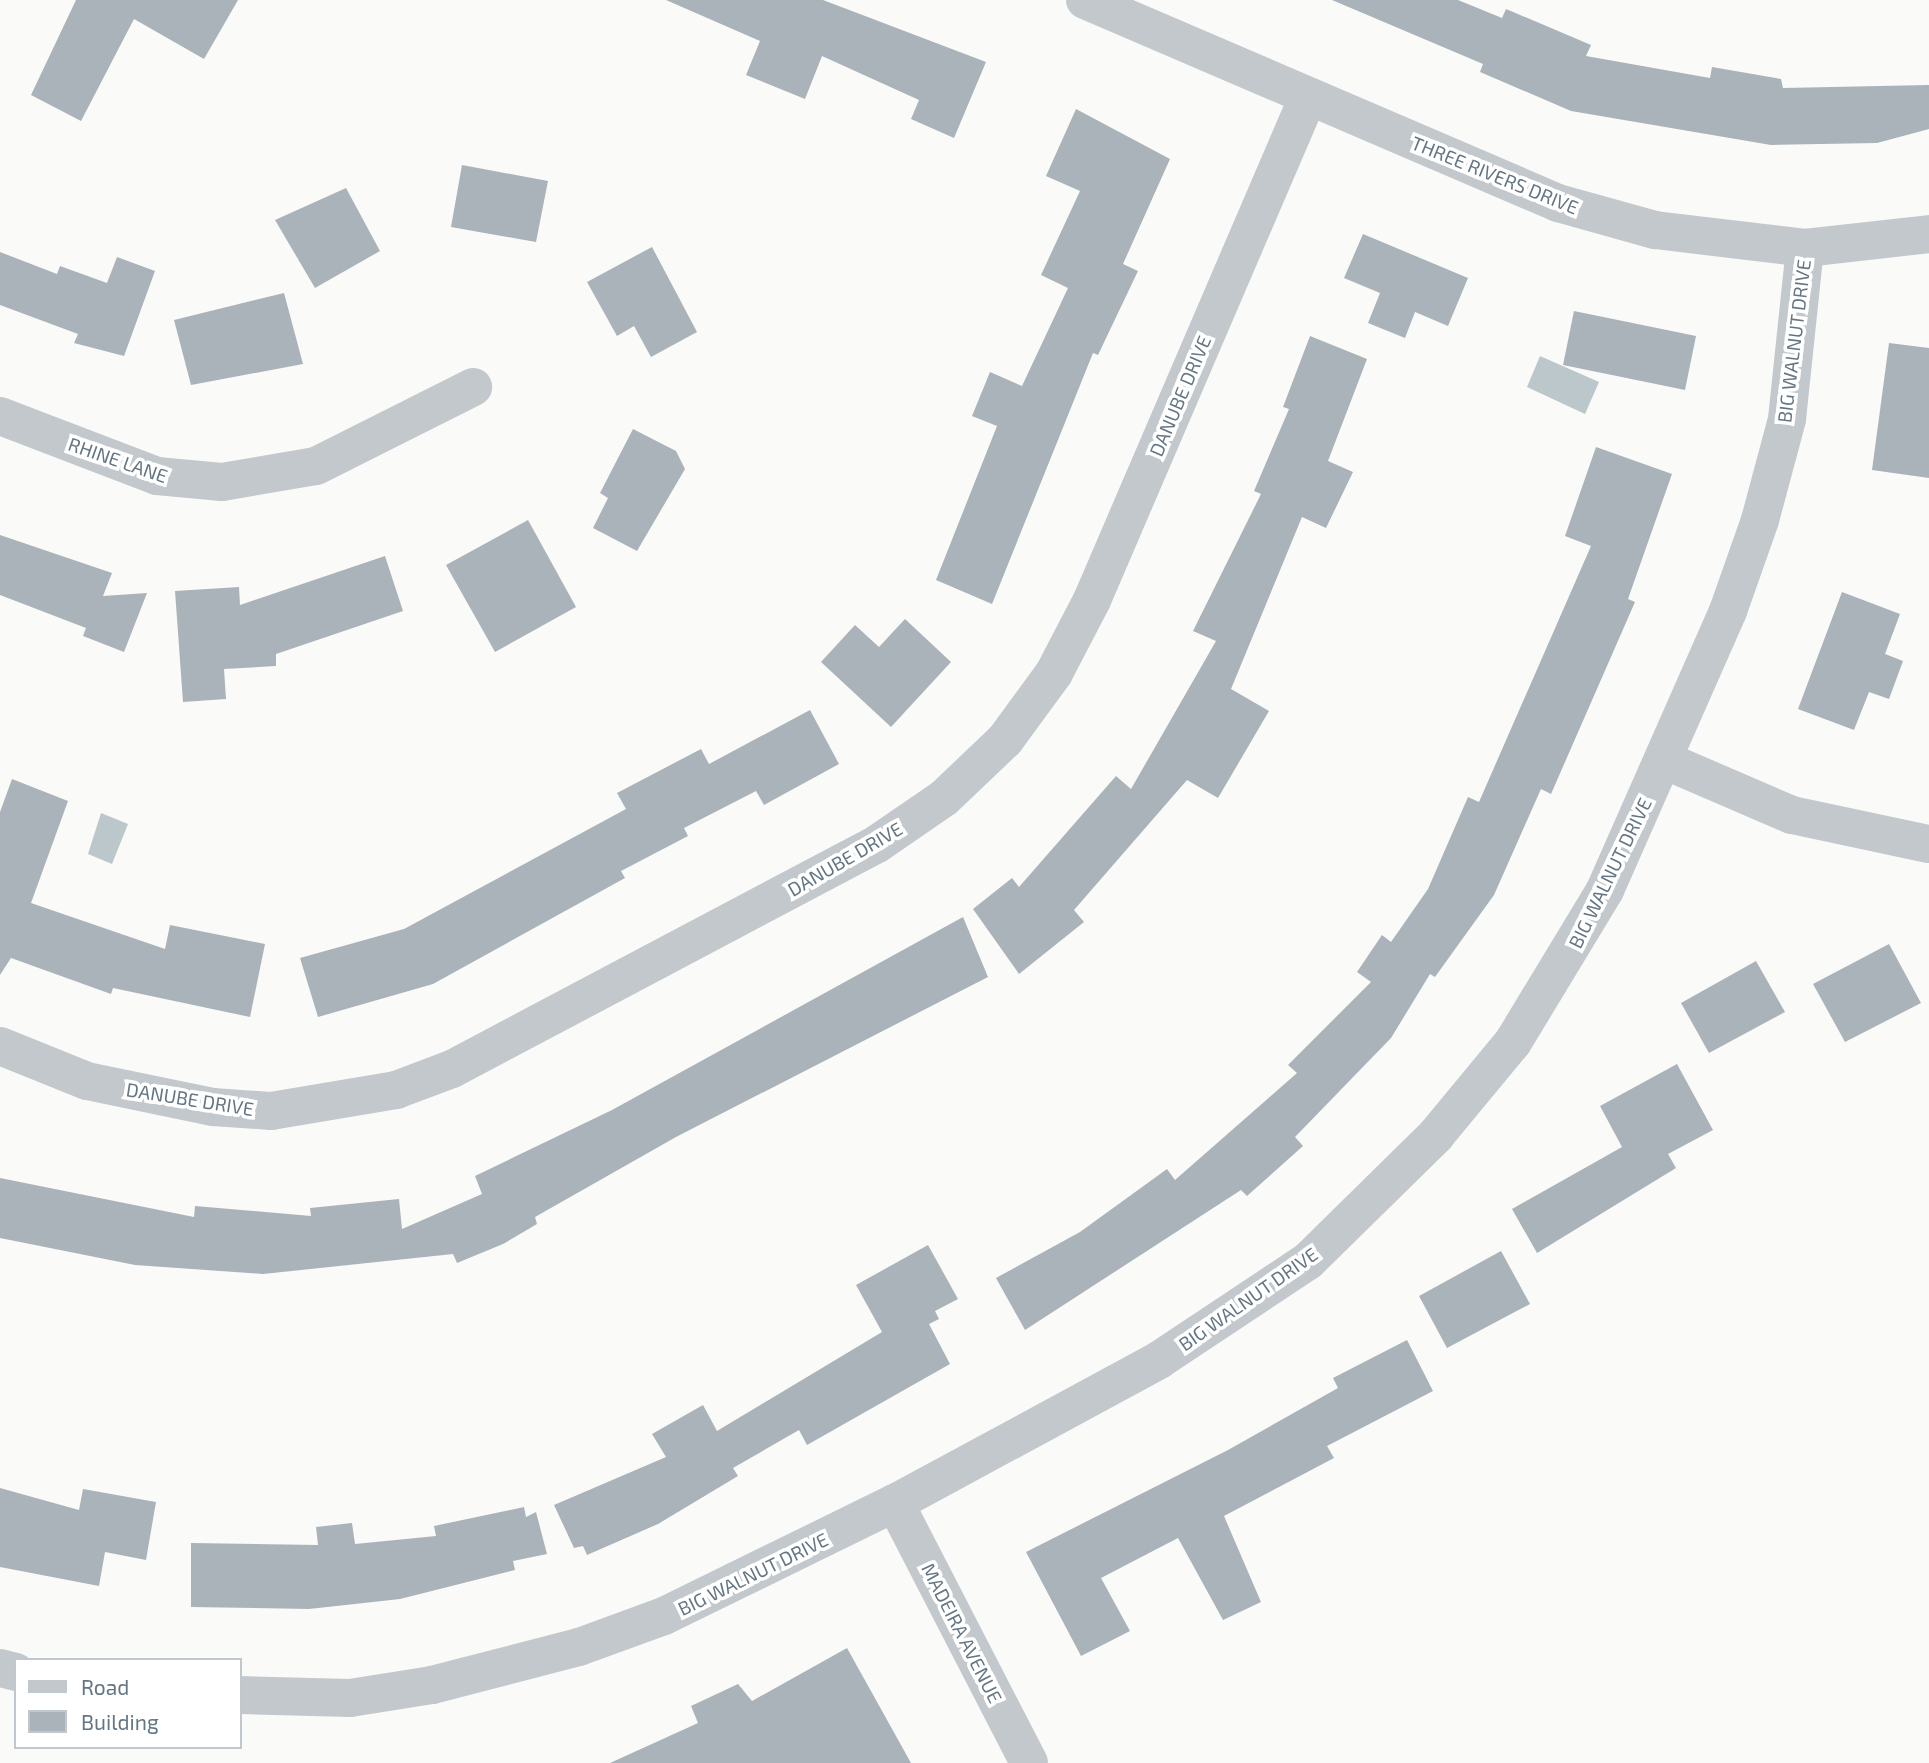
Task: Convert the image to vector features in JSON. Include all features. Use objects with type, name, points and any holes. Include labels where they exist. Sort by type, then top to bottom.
[{"type":"street","name":"THREE RIVERS DRIVE","points":[[1085,0],[1558,203],[1655,230],[1805,248],[1929,234]]},
{"type":"street","name":"DANUBE DRIVE","points":[[0,1046],[87,1080],[213,1107],[271,1111],[396,1090],[452,1069],[877,844],[944,798],[1005,740],[1073,636],[1308,97]]},
{"type":"street","name":"BIG WALNUT DRIVE","points":[[242,1695],[350,1698],[579,1647],[755,1575],[895,1503],[1159,1360],[1308,1261],[1436,1135],[1513,1042],[1605,890],[1664,760],[1760,520],[1787,419],[1805,248]]},
{"type":"street","name":"RHINE LANE","points":[[0,416],[157,476],[222,482],[316,466],[473,387]]},
{"type":"street","points":[[1664,760],[1792,815],[1929,844]]},
{"type":"street","name":"MADEIRA AVENUE","points":[[895,1503],[1028,1763]]},
{"type":"shaded area","points":[[1540,356],[1599,382],[1585,414],[1527,387]]},
{"type":"shaded area","points":[[101,813],[128,824],[112,864],[88,854]]},
{"type":"building","points":[[76,0],[238,0],[204,59],[134,19],[81,121],[31,95]]},
{"type":"building","points":[[666,0],[823,0],[986,62],[954,138],[911,119],[919,100],[822,56],[805,99],[746,75],[760,41]]},
{"type":"building","points":[[1332,0],[1458,0],[1502,18],[1506,9],[1591,45],[1586,56],[1710,78],[1712,67],[1781,79],[1783,88],[1929,85],[1929,129],[1877,143],[1771,145],[1571,111],[1480,72],[1483,64]]},
{"type":"building","points":[[1076,109],[1170,159],[1123,264],[1138,271],[1098,355],[1093,353],[992,604],[936,580],[997,426],[972,416],[990,372],[1022,386],[1068,288],[1041,275],[1080,191],[1046,176]]},
{"type":"building","points":[[462,165],[548,181],[536,242],[451,227]]},
{"type":"building","points":[[346,188],[380,251],[315,288],[275,220]]},
{"type":"building","points":[[1363,234],[1468,278],[1448,326],[1415,312],[1405,338],[1368,323],[1380,293],[1344,278]]},
{"type":"building","points":[[652,247],[697,332],[651,357],[634,326],[617,336],[587,282]]},
{"type":"building","points":[[0,252],[57,274],[60,266],[107,283],[117,257],[155,271],[124,356],[74,343],[78,334],[0,305]]},
{"type":"building","points":[[284,293],[303,364],[191,385],[174,320]]},
{"type":"building","points":[[1574,311],[1696,336],[1685,390],[1563,365]]},
{"type":"building","points":[[1310,336],[1367,359],[1328,461],[1353,472],[1326,528],[1302,517],[1231,689],[1269,711],[1218,798],[1187,780],[1074,910],[1084,922],[1019,974],[973,909],[1012,878],[1019,887],[1116,776],[1131,789],[1216,641],[1193,631],[1261,494],[1254,491],[1289,409],[1283,407]]},
{"type":"building","points":[[1889,343],[1929,348],[1929,478],[1872,470]]},
{"type":"building","points":[[633,429],[676,451],[685,469],[637,551],[593,528],[608,498],[600,493]]},
{"type":"building","points":[[1596,447],[1672,474],[1628,599],[1635,602],[1551,794],[1541,789],[1494,895],[1435,977],[1430,974],[1391,1038],[1295,1137],[1303,1146],[1247,1196],[1241,1190],[1025,1330],[996,1278],[1080,1232],[1167,1169],[1175,1180],[1297,1073],[1288,1065],[1371,982],[1357,972],[1382,935],[1391,942],[1428,889],[1468,797],[1479,802],[1591,546],[1565,536]]},
{"type":"building","points":[[528,520],[576,607],[495,652],[446,565]]},
{"type":"building","points":[[0,535],[112,573],[103,596],[147,593],[124,652],[83,636],[86,628],[0,595]]},
{"type":"building","points":[[385,556],[403,611],[276,654],[276,666],[224,669],[226,699],[183,702],[175,591],[239,587],[240,605]]},
{"type":"building","points":[[1842,592],[1900,614],[1885,654],[1903,661],[1889,699],[1869,692],[1854,730],[1798,709]]},
{"type":"building","points":[[905,619],[951,662],[891,727],[821,662],[855,625],[879,647]]},
{"type":"building","points":[[810,710],[839,764],[764,805],[756,791],[684,828],[688,836],[621,871],[625,878],[433,984],[318,1017],[300,958],[404,929],[626,809],[617,793],[701,749],[709,764]]},
{"type":"building","points":[[12,779],[68,801],[31,903],[165,949],[170,925],[265,944],[250,1017],[113,988],[111,994],[11,958],[0,975],[0,812]]},
{"type":"building","points":[[963,917],[988,977],[676,1137],[535,1217],[537,1224],[503,1244],[457,1263],[453,1254],[263,1274],[135,1265],[0,1238],[0,1178],[194,1217],[195,1206],[311,1216],[310,1208],[399,1199],[402,1229],[482,1194],[475,1176],[612,1110]]},
{"type":"building","points":[[1889,944],[1921,1003],[1845,1042],[1813,984]]},
{"type":"building","points":[[1756,961],[1785,1012],[1709,1053],[1681,1003]]},
{"type":"building","points":[[1677,1064],[1713,1130],[1668,1154],[1676,1168],[1537,1253],[1512,1209],[1622,1147],[1600,1106]]},
{"type":"building","points":[[928,1245],[958,1299],[935,1311],[939,1319],[929,1324],[950,1364],[807,1445],[799,1430],[733,1468],[738,1476],[658,1524],[587,1555],[583,1546],[574,1548],[554,1505],[666,1457],[652,1434],[703,1405],[717,1431],[882,1332],[856,1285]]},
{"type":"building","points":[[1501,1251],[1530,1304],[1447,1348],[1419,1296]]},
{"type":"building","points":[[1407,1340],[1433,1391],[1327,1446],[1334,1458],[1224,1516],[1261,1602],[1223,1620],[1178,1538],[1101,1578],[1130,1631],[1081,1656],[1026,1552],[1228,1450],[1338,1388],[1333,1378]]},
{"type":"building","points":[[0,1488],[79,1510],[83,1489],[156,1502],[146,1560],[105,1552],[99,1586],[0,1567]]},
{"type":"building","points":[[524,1507],[526,1517],[536,1512],[547,1554],[513,1561],[515,1570],[400,1599],[309,1609],[191,1607],[191,1543],[318,1545],[316,1527],[352,1523],[355,1544],[436,1536],[434,1526]]},
{"type":"building","points":[[847,1648],[911,1763],[610,1763],[698,1723],[691,1706],[738,1684],[752,1701]]}]
